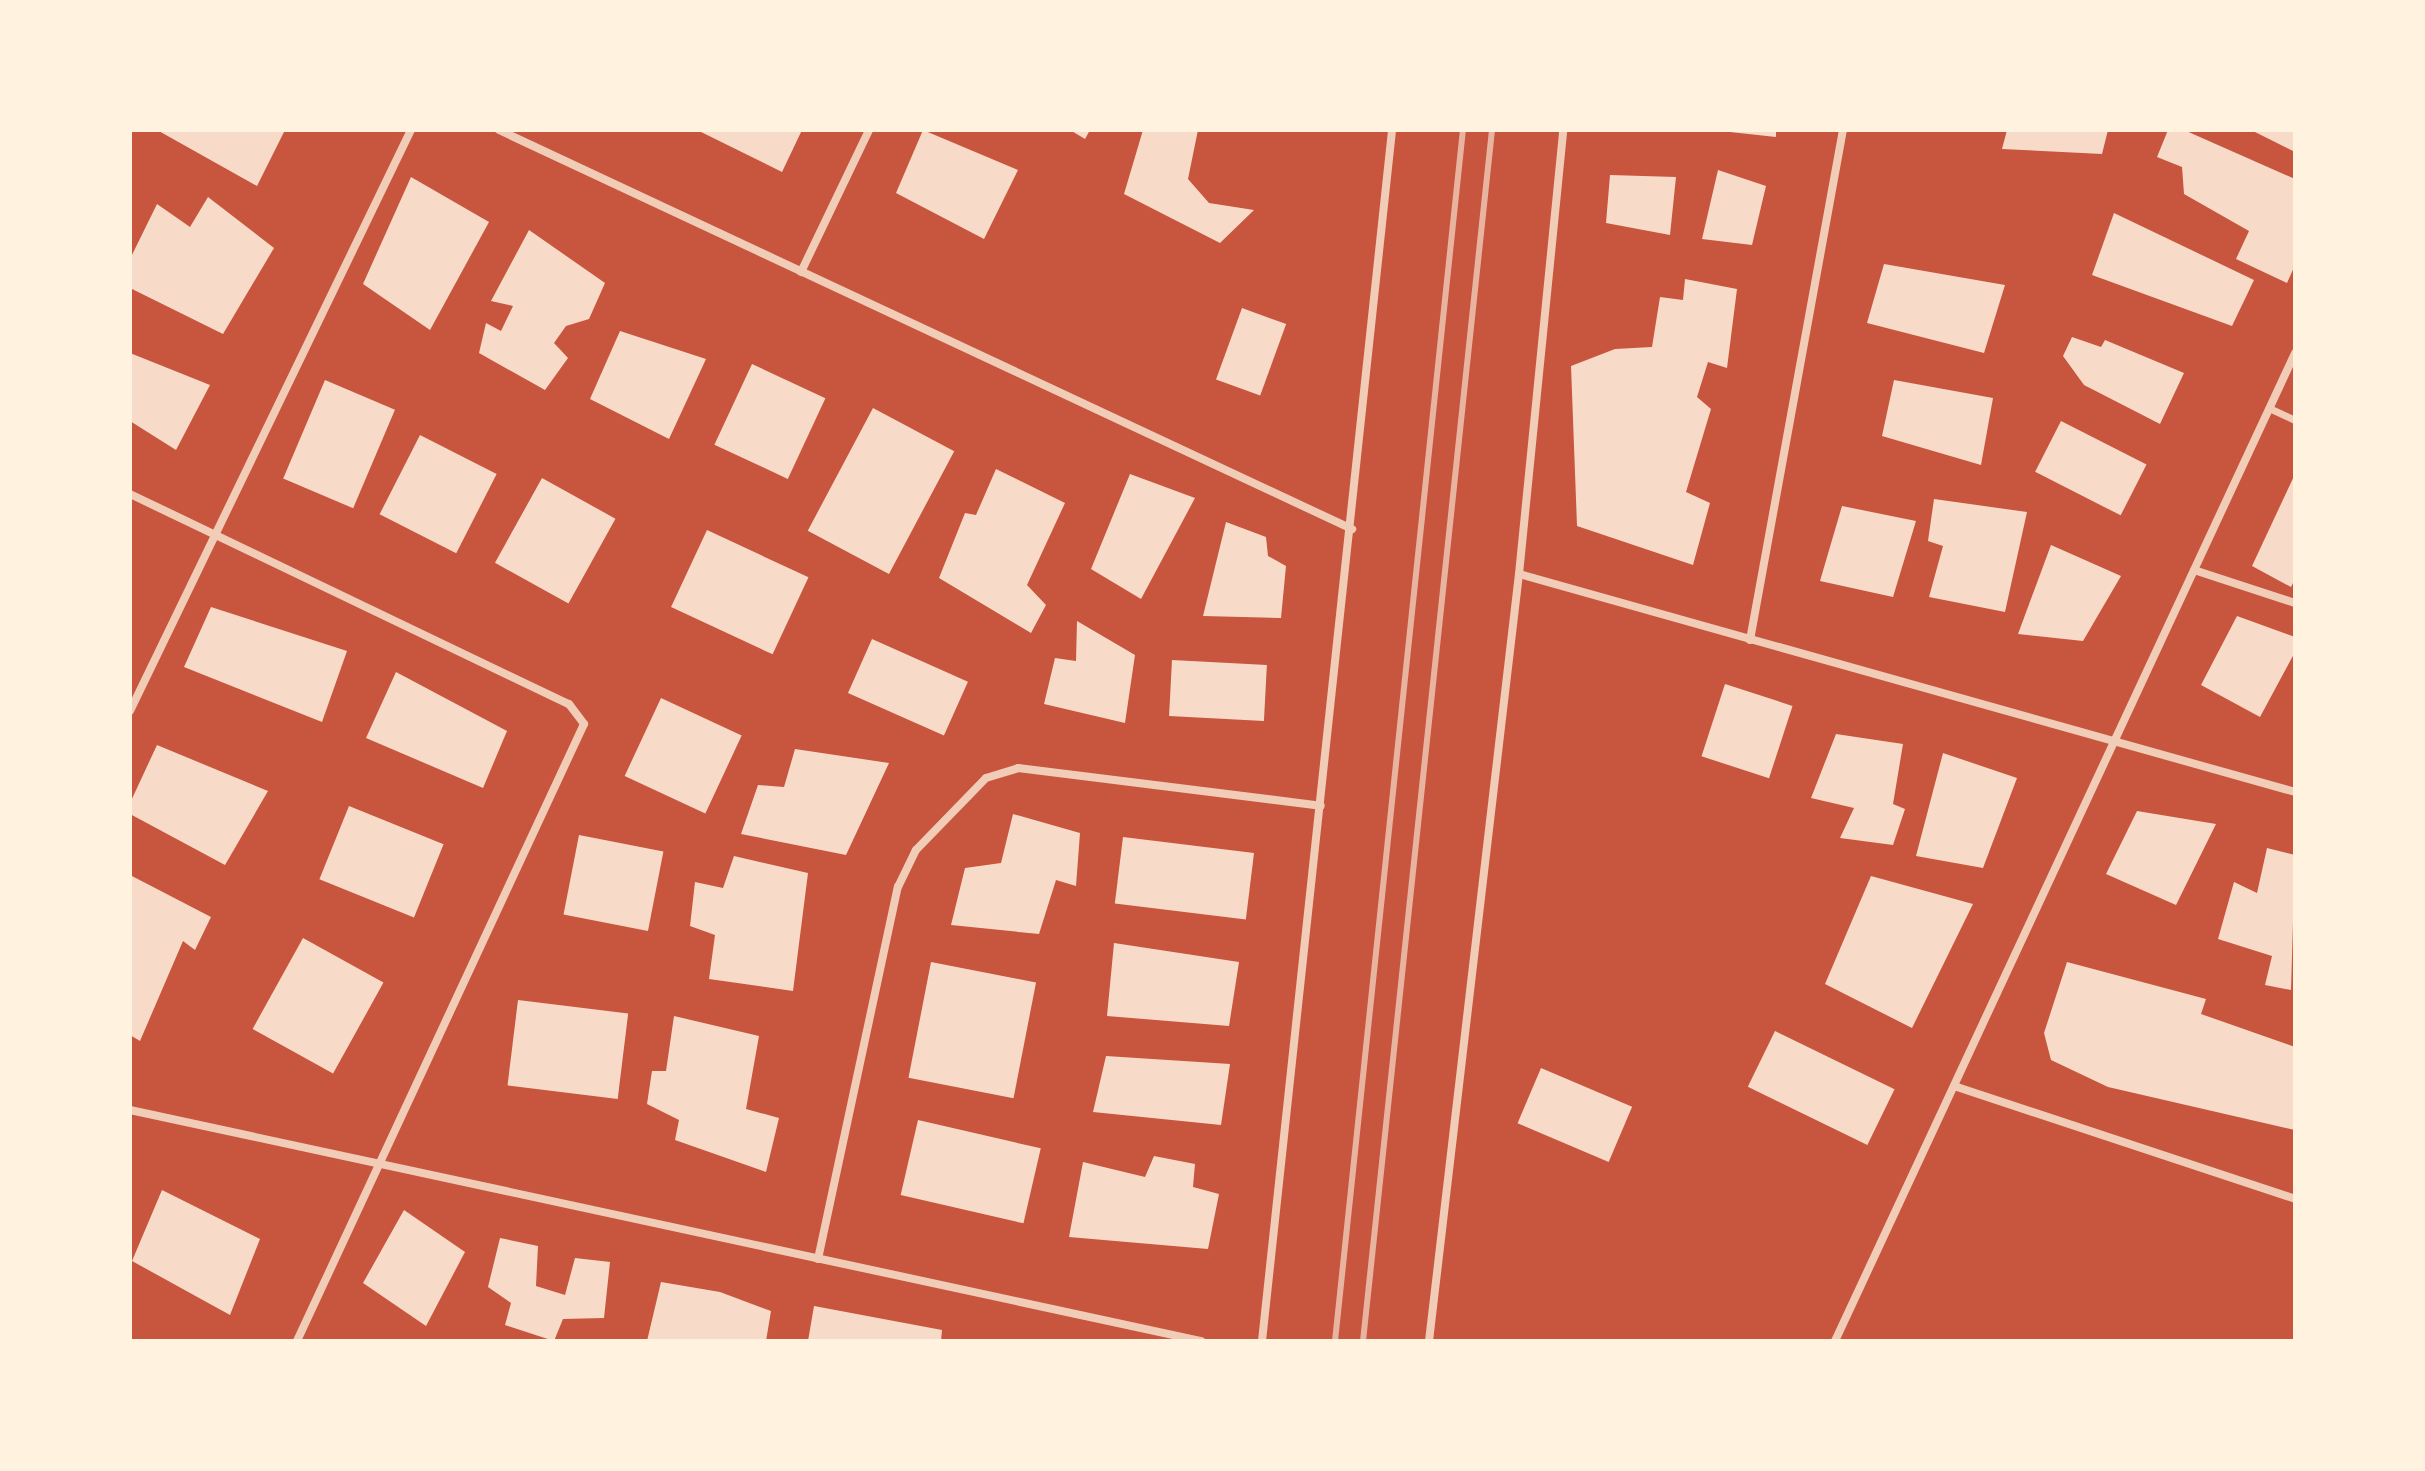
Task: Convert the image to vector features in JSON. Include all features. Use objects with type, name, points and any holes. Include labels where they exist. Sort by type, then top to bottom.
[{"type":"street","points":[[130,711],[411,130]]},
{"type":"street","points":[[499,130],[1352,529]]},
{"type":"street","points":[[801,272],[869,130]]},
{"type":"street","points":[[1262,1341],[1352,529],[1392,130]]},
{"type":"street","points":[[1429,1341],[1519,574],[1563,130]]},
{"type":"street","points":[[1750,640],[1843,130]]},
{"type":"street","points":[[1835,1341],[2295,353]]},
{"type":"street","points":[[2269,408],[2295,420]]},
{"type":"street","points":[[130,494],[569,704],[584,724],[297,1341]]},
{"type":"street","points":[[2194,570],[2295,603]]},
{"type":"street","points":[[1519,574],[2295,792]]},
{"type":"street","points":[[818,1259],[898,887],[916,850],[986,778],[1018,768],[1321,806]]},
{"type":"street","points":[[1954,1086],[2295,1199]]},
{"type":"street","points":[[130,1110],[1201,1341]]},
{"type":"building","points":[[157,130],[285,130],[257,186]]},
{"type":"building","points":[[697,130],[802,130],[782,172]]},
{"type":"building","points":[[923,130],[1018,170],[984,239],[896,193]]},
{"type":"building","points":[[1070,130],[1090,130],[1085,139]]},
{"type":"building","points":[[1143,130],[1198,130],[1188,179],[1209,203],[1254,210],[1220,243],[1124,194]]},
{"type":"building","points":[[1776,130],[1776,137],[1730,132]]},
{"type":"building","points":[[2007,130],[2108,130],[2102,154],[2002,149]]},
{"type":"building","points":[[2168,130],[2184,130],[2295,179],[2295,265],[2287,283],[2236,259],[2249,231],[2184,194],[2182,167],[2157,157]]},
{"type":"building","points":[[2251,130],[2295,130],[2295,152]]},
{"type":"building","points":[[1718,170],[1766,186],[1752,245],[1702,239]]},
{"type":"building","points":[[1610,175],[1676,177],[1670,235],[1606,223]]},
{"type":"building","points":[[411,177],[489,222],[430,330],[363,284]]},
{"type":"building","points":[[208,197],[274,248],[223,334],[130,288],[130,259],[157,204],[190,227]]},
{"type":"building","points":[[2114,213],[2254,280],[2232,326],[2092,275]]},
{"type":"building","points":[[529,230],[605,283],[589,319],[566,326],[554,343],[568,358],[545,390],[479,353],[486,323],[501,331],[513,306],[491,301]]},
{"type":"building","points":[[1884,264],[2005,285],[1984,353],[1867,323]]},
{"type":"building","points":[[1685,279],[1737,289],[1727,368],[1708,362],[1697,397],[1711,409],[1686,492],[1710,503],[1693,565],[1577,526],[1571,366],[1615,349],[1652,347],[1660,297],[1683,300]]},
{"type":"building","points":[[1242,308],[1286,324],[1260,395],[1216,379]]},
{"type":"building","points":[[620,331],[706,359],[669,439],[590,399]]},
{"type":"building","points":[[2072,337],[2101,347],[2105,340],[2184,373],[2160,424],[2084,385],[2063,356]]},
{"type":"building","points":[[130,353],[210,385],[176,450],[130,421]]},
{"type":"building","points":[[752,364],[825,398],[788,479],[714,445]]},
{"type":"building","points":[[325,380],[395,410],[353,508],[283,478]]},
{"type":"building","points":[[1894,380],[1993,398],[1981,465],[1882,436]]},
{"type":"building","points":[[873,408],[954,451],[889,574],[808,531]]},
{"type":"building","points":[[2061,421],[2147,465],[2121,515],[2035,472]]},
{"type":"building","points":[[420,435],[497,474],[456,553],[380,514]]},
{"type":"building","points":[[996,469],[1065,503],[1027,585],[1046,605],[1031,633],[939,578],[965,513],[976,515]]},
{"type":"building","points":[[1130,474],[1195,498],[1141,599],[1091,569]]},
{"type":"building","points":[[2295,474],[2295,579],[2291,587],[2252,566]]},
{"type":"building","points":[[542,478],[615,519],[568,604],[495,563]]},
{"type":"building","points":[[1934,499],[2027,512],[2005,612],[1929,597],[1943,546],[1928,541]]},
{"type":"building","points":[[1842,506],[1916,521],[1893,597],[1820,581]]},
{"type":"building","points":[[1226,522],[1266,537],[1268,556],[1286,566],[1281,618],[1203,616]]},
{"type":"building","points":[[707,530],[809,577],[773,654],[671,607]]},
{"type":"building","points":[[2051,545],[2121,576],[2083,641],[2018,634]]},
{"type":"building","points":[[211,607],[347,651],[322,722],[184,667]]},
{"type":"building","points":[[2237,616],[2295,637],[2295,652],[2260,717],[2201,685]]},
{"type":"building","points":[[1077,621],[1135,655],[1125,723],[1044,704],[1055,658],[1076,661]]},
{"type":"building","points":[[872,639],[968,682],[944,736],[848,693]]},
{"type":"building","points":[[1172,660],[1267,665],[1264,721],[1169,716]]},
{"type":"building","points":[[396,672],[507,731],[483,788],[366,738]]},
{"type":"building","points":[[1725,684],[1793,706],[1769,778],[1702,756]]},
{"type":"building","points":[[661,698],[742,736],[705,814],[625,776]]},
{"type":"building","points":[[1836,734],[1903,744],[1893,804],[1905,809],[1893,845],[1840,838],[1854,808],[1811,798]]},
{"type":"building","points":[[157,745],[268,791],[225,865],[130,814],[130,803]]},
{"type":"building","points":[[795,749],[889,763],[846,855],[741,834],[758,785],[784,787]]},
{"type":"building","points":[[1943,753],[2017,778],[1983,868],[1916,856]]},
{"type":"building","points":[[349,806],[444,844],[414,917],[319,879]]},
{"type":"building","points":[[2137,811],[2216,824],[2176,905],[2106,874]]},
{"type":"building","points":[[1013,814],[1080,833],[1076,886],[1056,880],[1039,934],[951,925],[965,868],[1001,863]]},
{"type":"building","points":[[579,835],[663,851],[648,931],[564,915]]},
{"type":"building","points":[[1123,837],[1254,853],[1246,920],[1115,904]]},
{"type":"building","points":[[2267,848],[2295,855],[2291,990],[2265,985],[2272,956],[2218,939],[2234,882],[2257,893]]},
{"type":"building","points":[[734,856],[808,873],[793,991],[709,979],[715,935],[690,926],[695,882],[723,888]]},
{"type":"building","points":[[130,875],[211,917],[195,950],[183,941],[140,1041],[130,1035]]},
{"type":"building","points":[[1871,876],[1973,904],[1912,1028],[1825,984]]},
{"type":"building","points":[[303,938],[383,983],[333,1074],[253,1029]]},
{"type":"building","points":[[1114,943],[1239,962],[1229,1026],[1107,1016]]},
{"type":"building","points":[[931,962],[1036,982],[1014,1098],[908,1078]]},
{"type":"building","points":[[2067,962],[2206,999],[2201,1014],[2295,1047],[2295,1130],[2108,1087],[2051,1060],[2044,1033]]},
{"type":"building","points":[[518,1000],[628,1014],[618,1099],[508,1085]]},
{"type":"building","points":[[674,1016],[759,1036],[746,1109],[779,1118],[766,1172],[675,1140],[679,1120],[647,1104],[652,1071],[666,1071]]},
{"type":"building","points":[[1775,1031],[1895,1089],[1867,1145],[1748,1087]]},
{"type":"building","points":[[1106,1056],[1230,1064],[1221,1125],[1093,1112]]},
{"type":"building","points":[[1541,1068],[1632,1107],[1609,1162],[1518,1123]]},
{"type":"building","points":[[918,1120],[1041,1148],[1023,1223],[901,1195]]},
{"type":"building","points":[[1154,1156],[1195,1164],[1193,1187],[1219,1194],[1208,1249],[1069,1237],[1083,1162],[1145,1177]]},
{"type":"building","points":[[162,1190],[260,1239],[230,1315],[132,1261]]},
{"type":"building","points":[[404,1210],[465,1252],[426,1326],[363,1283]]},
{"type":"building","points":[[500,1238],[538,1246],[536,1286],[565,1295],[575,1258],[610,1262],[604,1318],[563,1319],[554,1341],[505,1325],[511,1303],[488,1287]]},
{"type":"building","points":[[661,1282],[720,1292],[771,1311],[766,1341],[647,1341]]},
{"type":"building","points":[[814,1306],[942,1330],[941,1341],[808,1341]]},
{"type":"railway","points":[[1335,1341],[1463,130]]},
{"type":"railway","points":[[1363,1341],[1492,130]]}]
